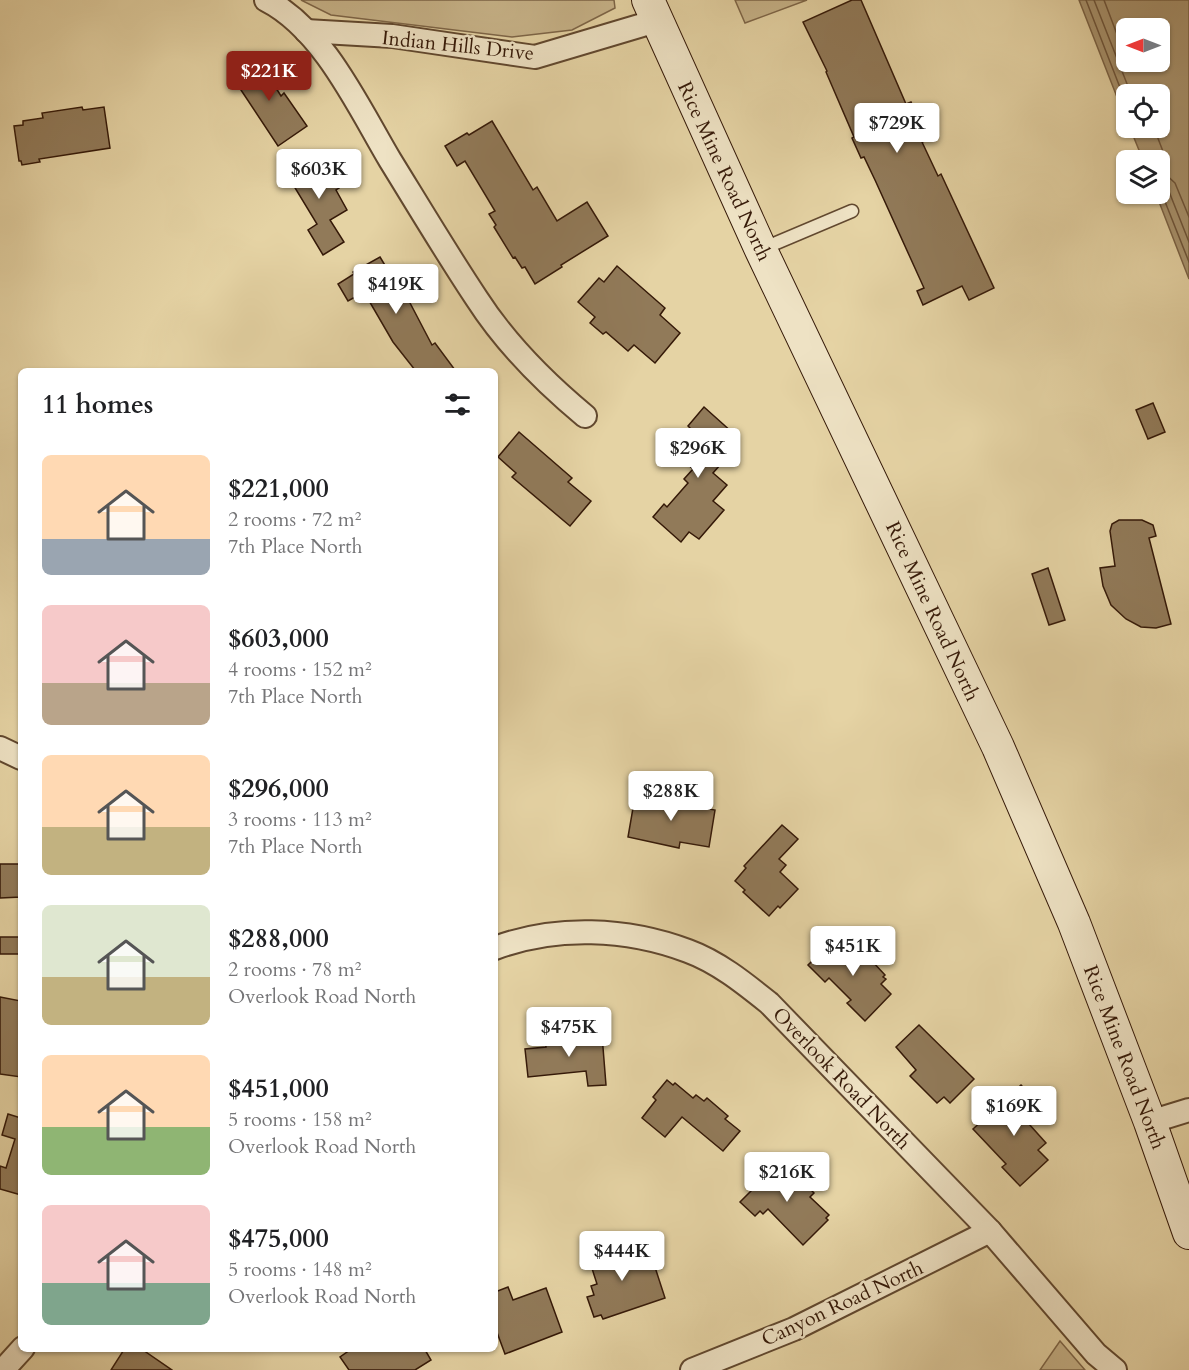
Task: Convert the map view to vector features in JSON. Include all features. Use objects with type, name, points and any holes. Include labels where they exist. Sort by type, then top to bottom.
[{"type":"main road","name":"Rice Mine Road North","points":[[652,10],[761,250],[998,747],[1074,923],[1150,1122],[1189,1233]]},
{"type":"street","points":[[266,0],[306,30],[339,74],[478,301],[508,342],[555,391],[585,416]]},
{"type":"street","name":"Indian Hills Drive","points":[[306,30],[392,36],[535,57],[652,10]]},
{"type":"street","points":[[0,748],[18,757]]},
{"type":"street","name":"Overlook Road North","points":[[498,947],[544,935],[594,932],[643,937],[690,951],[732,974],[769,1003],[990,1231],[1096,1353],[1114,1370]]},
{"type":"street","points":[[1150,1122],[1189,1110]]},
{"type":"street","name":"Canyon Road North","points":[[692,1370],[794,1329],[990,1231]]},
{"type":"street","points":[[3,1370],[19,1352]]},
{"type":"lane","points":[[761,250],[852,211]]},
{"type":"shaded area","points":[[301,0],[614,0],[615,8],[572,30],[512,37],[331,15]]},
{"type":"shaded area","points":[[735,0],[807,0],[745,23]]},
{"type":"shaded area","points":[[1060,1341],[1085,1370],[1040,1370]]},
{"type":"water","points":[[1079,0],[1189,0],[1189,279],[1160,204],[1170,204],[1170,150],[1139,150],[1134,138],[1170,138],[1170,84],[1116,84],[1116,94]]},
{"type":"building","points":[[852,0],[861,0],[906,104],[911,102],[928,140],[922,142],[938,176],[941,174],[994,288],[969,300],[962,286],[923,305],[917,291],[924,288],[864,157],[861,158],[827,71],[803,22]]},
{"type":"building","points":[[254,55],[264,74],[266,72],[281,96],[284,93],[307,126],[278,146],[241,90],[244,87],[233,65]]},
{"type":"building","points":[[82,107],[83,110],[104,107],[110,148],[39,159],[40,162],[22,165],[19,161],[14,126],[23,125],[23,121],[43,118],[42,113]]},
{"type":"building","points":[[492,121],[533,190],[537,187],[557,221],[587,202],[608,236],[535,284],[525,267],[522,268],[515,257],[513,258],[494,227],[496,225],[489,214],[495,211],[465,161],[457,166],[445,146]]},
{"type":"building","points":[[318,153],[339,188],[336,190],[347,210],[330,220],[344,242],[323,255],[308,230],[317,224],[286,173]]},
{"type":"building","points":[[380,257],[396,281],[398,280],[432,345],[435,343],[454,368],[413,368],[393,342],[364,292],[348,301],[338,284],[354,274],[353,272]]},
{"type":"building","points":[[617,266],[665,308],[660,315],[680,333],[655,363],[634,345],[628,351],[606,332],[603,334],[590,323],[595,317],[578,302],[599,278],[604,282]]},
{"type":"building","points":[[1153,403],[1165,432],[1148,439],[1136,410]]},
{"type":"building","points":[[704,407],[733,433],[719,449],[728,456],[713,473],[727,485],[713,501],[724,510],[699,539],[689,532],[681,542],[653,517],[664,504],[667,507],[688,483],[684,479],[693,469],[672,451],[691,429],[688,426]]},
{"type":"building","points":[[519,432],[572,478],[568,482],[591,501],[570,526],[512,477],[516,473],[498,457]]},
{"type":"building","points":[[1119,520],[1142,520],[1153,525],[1156,536],[1149,538],[1171,624],[1156,628],[1141,627],[1126,619],[1111,605],[1103,586],[1100,568],[1115,566],[1110,531],[1112,524]]},
{"type":"building","points":[[1048,568],[1065,620],[1049,625],[1032,574]]},
{"type":"building","points":[[639,795],[693,802],[692,806],[715,810],[709,847],[680,842],[679,848],[628,837],[633,808],[637,808]]},
{"type":"building","points":[[782,825],[798,839],[779,859],[786,865],[780,872],[798,889],[769,916],[743,892],[745,890],[735,881],[746,868],[744,866]]},
{"type":"building","points":[[0,864],[18,864],[18,897],[0,898]]},
{"type":"building","points":[[0,937],[18,937],[18,954],[0,954]]},
{"type":"building","points":[[835,939],[849,953],[857,945],[885,975],[883,977],[886,979],[881,984],[891,994],[865,1021],[847,1003],[851,1000],[829,978],[825,982],[808,965]]},
{"type":"building","points":[[0,997],[18,1000],[18,1077],[0,1074]]},
{"type":"building","points":[[919,1025],[974,1079],[950,1103],[944,1097],[937,1103],[910,1076],[916,1070],[896,1047]]},
{"type":"building","points":[[581,1033],[586,1036],[602,1035],[606,1085],[588,1086],[586,1071],[528,1077],[525,1049],[546,1047],[545,1039],[558,1038],[557,1035]]},
{"type":"building","points":[[667,1080],[673,1085],[675,1083],[693,1098],[696,1095],[704,1101],[707,1098],[728,1116],[725,1119],[740,1131],[723,1151],[682,1117],[665,1137],[642,1118],[656,1100],[653,1097]]},
{"type":"building","points":[[1021,1085],[1035,1100],[1020,1114],[1046,1143],[1038,1150],[1048,1160],[1020,1186],[1002,1167],[1006,1164],[973,1129]]},
{"type":"building","points":[[8,1114],[18,1117],[18,1194],[0,1189],[0,1166],[6,1168],[15,1139],[2,1135]]},
{"type":"building","points":[[782,1160],[814,1193],[810,1197],[829,1215],[826,1218],[828,1220],[803,1245],[768,1209],[763,1214],[760,1211],[755,1216],[740,1202]]},
{"type":"building","points":[[633,1242],[640,1265],[653,1261],[665,1298],[603,1319],[601,1315],[594,1317],[587,1297],[594,1295],[591,1286],[597,1284],[588,1256]]},
{"type":"building","points":[[508,1287],[513,1300],[546,1288],[562,1332],[505,1354],[498,1335],[498,1291]]},
{"type":"building","points":[[122,1352],[146,1352],[172,1370],[111,1370]]},
{"type":"building","points":[[347,1352],[426,1352],[431,1360],[415,1370],[349,1370],[340,1357]]}]
